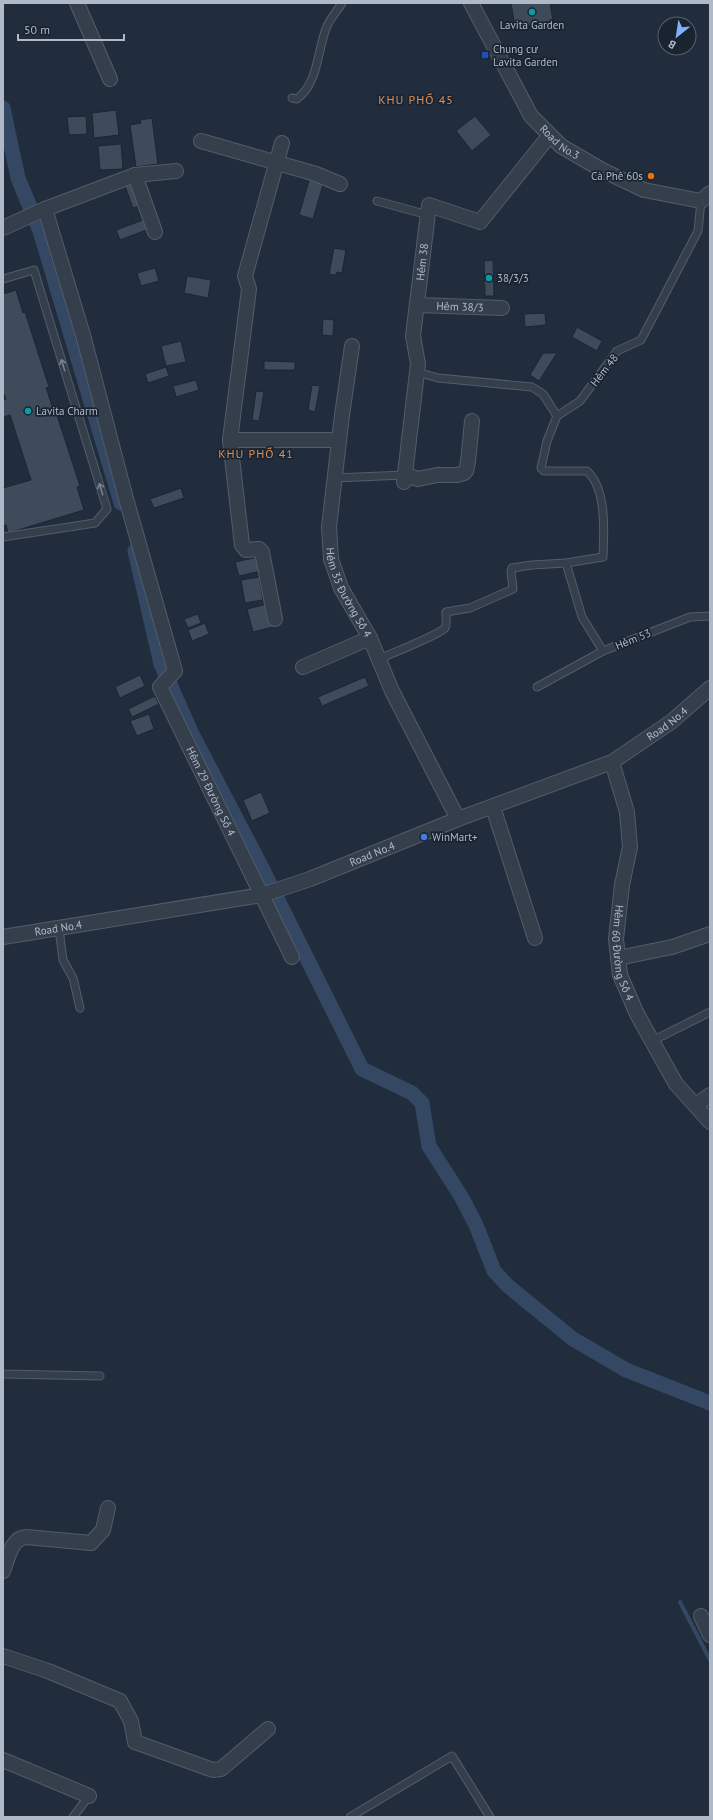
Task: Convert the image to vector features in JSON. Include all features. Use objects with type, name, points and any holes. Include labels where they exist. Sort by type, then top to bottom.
[{"type":"street","points":[[77,3],[110,79]]},
{"type":"street","name":"Road No.3","points":[[471,3],[531,116],[561,146],[602,170],[644,190],[705,197]]},
{"type":"street","points":[[428,215],[429,205],[480,222],[550,136]]},
{"type":"street","points":[[201,141],[322,176],[340,184]]},
{"type":"street","points":[[275,619],[262,552],[259,549],[246,550],[242,545],[230,440],[249,289],[245,276],[282,143]]},
{"type":"street","points":[[3,228],[45,209],[135,175],[176,171]]},
{"type":"street","points":[[135,175],[154,232]]},
{"type":"street","name":"Hẻm 29 Đường Số 4","points":[[45,209],[83,335],[125,496],[176,671],[160,687],[292,957]]},
{"type":"street","name":"Hẻm 38","points":[[405,478],[418,364],[413,336],[428,215]]},
{"type":"street","name":"Hẻm 38/3","points":[[417,305],[502,308]]},
{"type":"street","name":"Hẻm 35 Đường Số 4","points":[[352,346],[334,478],[329,527],[331,559],[341,588],[370,638],[392,691],[458,819]]},
{"type":"street","points":[[405,478],[418,479],[437,475],[457,475],[464,473],[468,462],[472,421]]},
{"type":"street","points":[[230,440],[339,440]]},
{"type":"street","points":[[303,668],[370,638]]},
{"type":"street","name":"Road No.4","points":[[3,937],[262,895],[288,886],[458,819],[612,762],[671,722],[710,688]]},
{"type":"street","name":"Hẻm 60 Đường Số 4","points":[[612,762],[626,812],[630,847],[622,885],[616,940],[620,975],[652,1041],[676,1084],[710,1122]]},
{"type":"street","points":[[493,807],[535,938]]},
{"type":"street","points":[[618,958],[672,947],[710,934]]},
{"type":"street","points":[[696,1105],[710,1095]]},
{"type":"street","points":[[3,1572],[15,1541],[20,1538],[91,1543],[103,1530],[108,1508]]},
{"type":"street","points":[[701,1616],[710,1635]]},
{"type":"street","points":[[3,1656],[48,1671],[120,1701],[131,1721],[135,1742],[213,1770],[220,1769],[268,1729]]},
{"type":"street","points":[[3,1760],[90,1796]]},
{"type":"lane","points":[[292,98],[297,99],[302,95],[316,69],[327,27],[342,3]]},
{"type":"lane","name":"Hẻm 48","points":[[557,416],[580,401],[617,351],[640,340],[698,231],[705,197]]},
{"type":"lane","points":[[377,202],[428,215]]},
{"type":"lane","points":[[3,279],[34,270],[107,509],[96,523],[3,537]]},
{"type":"lane","points":[[379,659],[444,628],[447,623],[446,612],[470,608],[513,589],[510,571],[512,568],[566,563],[603,557],[604,514],[594,477],[587,471],[544,471],[540,468],[547,441],[557,416],[543,394],[532,387],[438,378],[417,372]]},
{"type":"lane","points":[[334,478],[405,478]]},
{"type":"lane","name":"Hẻm 53","points":[[566,563],[582,617],[603,651],[690,616],[710,616]]},
{"type":"lane","points":[[537,687],[603,651]]},
{"type":"lane","points":[[59,929],[63,960],[73,978],[80,1008]]},
{"type":"lane","points":[[652,1041],[710,1012]]},
{"type":"lane","points":[[3,1374],[100,1376]]},
{"type":"lane","points":[[350,1817],[452,1756],[490,1817]]},
{"type":"lane","points":[[73,1817],[90,1796]]},
{"type":"building","name":"Lavita Garden","points":[[511,3],[550,3],[553,21],[515,28]]},
{"type":"building","points":[[116,110],[119,135],[94,138],[92,113]]},
{"type":"building","points":[[86,116],[87,134],[69,135],[67,117]]},
{"type":"building","points":[[475,116],[491,135],[472,151],[456,131]]},
{"type":"building","points":[[152,118],[158,164],[136,167],[130,125],[141,123],[140,120]]},
{"type":"building","points":[[121,144],[123,169],[100,170],[98,146]]},
{"type":"building","points":[[310,177],[324,181],[313,219],[299,215]]},
{"type":"building","points":[[134,183],[142,205],[133,208],[125,186]]},
{"type":"building","points":[[146,219],[149,229],[120,240],[116,230]]},
{"type":"building","points":[[334,248],[346,250],[342,273],[337,272],[336,275],[329,274]]},
{"type":"building","name":"38/3/3","points":[[493,260],[494,296],[485,296],[484,261]]},
{"type":"building","points":[[155,268],[159,281],[141,286],[137,273]]},
{"type":"building","points":[[187,276],[211,280],[208,298],[184,293]]},
{"type":"building","name":"Lavita Charm","points":[[16,290],[23,313],[25,312],[49,387],[46,388],[54,413],[56,412],[80,486],[77,487],[84,510],[8,533],[6,525],[3,526],[3,488],[31,480],[10,415],[3,417],[3,400],[6,399],[3,391],[3,294]]},
{"type":"building","points":[[545,313],[546,325],[525,327],[524,314]]},
{"type":"building","points":[[323,319],[334,320],[333,336],[322,335]]},
{"type":"building","points":[[577,327],[602,341],[597,351],[572,337]]},
{"type":"building","points":[[181,341],[186,362],[166,366],[161,346]]},
{"type":"building","points":[[543,353],[557,353],[539,381],[530,375]]},
{"type":"building","points":[[264,361],[295,362],[295,370],[264,370]]},
{"type":"building","points":[[166,367],[169,376],[148,383],[145,374]]},
{"type":"building","points":[[196,380],[199,390],[176,397],[173,386]]},
{"type":"building","points":[[312,385],[320,386],[315,412],[308,410]]},
{"type":"building","points":[[256,391],[264,392],[259,421],[252,420]]},
{"type":"building","points":[[181,488],[184,498],[154,508],[150,499]]},
{"type":"building","points":[[258,557],[261,571],[239,576],[235,562]]},
{"type":"building","points":[[259,577],[263,600],[245,603],[241,580]]},
{"type":"building","points":[[267,604],[273,627],[253,632],[247,609]]},
{"type":"building","points":[[198,614],[201,623],[188,628],[184,619]]},
{"type":"building","points":[[205,623],[209,634],[192,641],[188,630]]},
{"type":"building","points":[[140,675],[145,686],[120,698],[115,687]]},
{"type":"building","points":[[365,677],[369,686],[322,706],[318,697]]},
{"type":"building","points":[[155,696],[159,704],[132,717],[128,709]]},
{"type":"building","points":[[149,714],[154,729],[137,736],[130,721]]},
{"type":"building","points":[[261,792],[270,813],[252,821],[243,800]]},
{"type":"waterway","points":[[3,108],[18,178],[40,231],[121,503]]},
{"type":"waterway","points":[[135,551],[161,664],[192,734],[260,864],[362,1069],[412,1093],[422,1103],[429,1146],[462,1198],[476,1225],[494,1271],[508,1286],[573,1339],[626,1370],[710,1403]]},
{"type":"waterway","points":[[680,1602],[710,1660]]},
{"type":"place","name":"Lavita Garden","points":[[532,12]]},
{"type":"place","name":"Chung cư Lavita Garden","points":[[485,55]]},
{"type":"place","name":"Cà Phê 60s","points":[[651,176]]},
{"type":"place","name":"38/3/3","points":[[489,278]]},
{"type":"place","name":"Lavita Charm","points":[[28,411]]},
{"type":"place","name":"WinMart+","points":[[424,837]]},
{"type":"district","name":"KHU PHỐ 45","points":[[416,100]]},
{"type":"district","name":"KHU PHỐ 41","points":[[256,454]]}]
